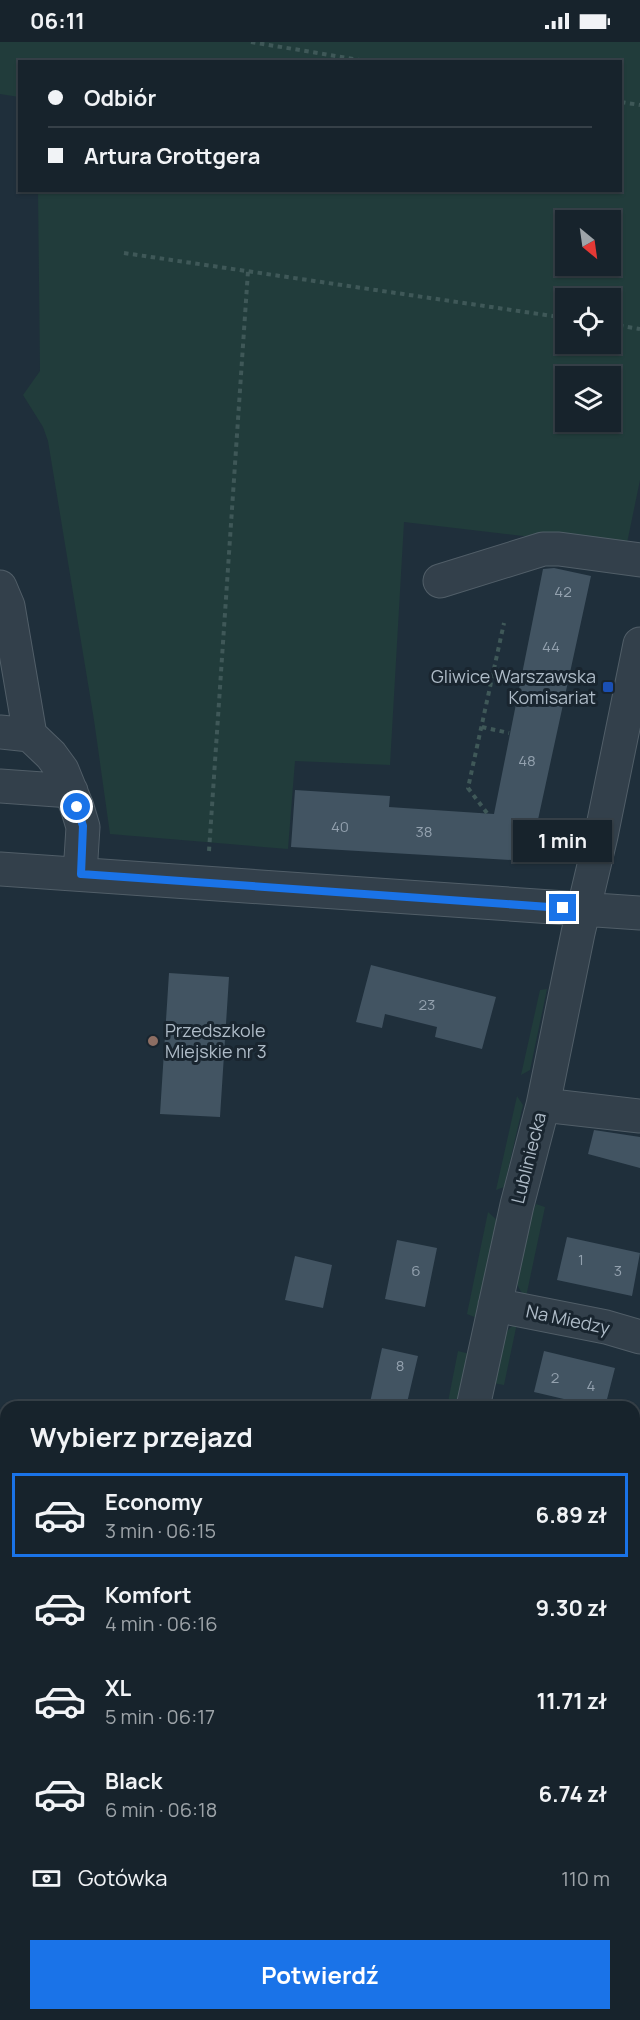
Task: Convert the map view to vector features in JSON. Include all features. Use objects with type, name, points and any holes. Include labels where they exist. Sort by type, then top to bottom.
[{"type":"street","points":[[440,581],[543,549],[559,549],[640,560]]},
{"type":"street","points":[[0,587],[8,606],[15,733],[51,755],[62,770],[83,826],[81,874]]},
{"type":"street","name":"Lubliniecka","points":[[474,1401],[543,1105],[640,644]]},
{"type":"street","points":[[0,786],[71,791]]},
{"type":"street","points":[[0,868],[640,913]]},
{"type":"street","points":[[543,1105],[640,1116]]},
{"type":"street","name":"Na Miedzy","points":[[495,1305],[640,1337]]},
{"type":"path","points":[[251,42],[360,60]]},
{"type":"path","points":[[622,102],[640,105]]},
{"type":"path","points":[[124,253],[555,316]]},
{"type":"path","points":[[209,851],[248,271]]},
{"type":"path","points":[[621,326],[640,329]]},
{"type":"path","points":[[487,813],[468,788],[504,623]]},
{"type":"path","points":[[482,728],[509,733]]},
{"type":"green space","points":[[0,42],[640,42],[640,480],[626,548],[404,522],[390,765],[295,761],[288,849],[110,834],[94,720],[48,441],[43,427],[23,395],[40,371],[38,192],[622,192],[622,60],[18,60],[18,97],[0,94]]},
{"type":"green space","points":[[547,989],[530,1070],[521,1075],[540,990]]},
{"type":"green space","points":[[517,1096],[523,1105],[504,1187],[496,1190]]},
{"type":"green space","points":[[536,1204],[545,1207],[526,1297],[517,1283],[517,1274]]},
{"type":"green space","points":[[488,1212],[498,1221],[477,1318],[467,1314]]},
{"type":"green space","points":[[517,1323],[504,1385],[493,1383],[502,1341],[511,1327]]},
{"type":"green space","points":[[458,1351],[470,1354],[459,1401],[448,1401]]},
{"type":"building","points":[[554,568],[591,576],[529,861],[291,847],[295,790],[390,796],[389,807],[494,814],[543,569]]},
{"type":"building","points":[[371,965],[496,997],[482,1049],[435,1037],[437,1027],[385,1014],[382,1028],[356,1022]]},
{"type":"building","points":[[169,973],[229,977],[220,1117],[160,1114]]},
{"type":"building","points":[[594,1130],[640,1137],[640,1168],[588,1154]]},
{"type":"building","points":[[567,1237],[640,1253],[632,1296],[557,1280]]},
{"type":"building","points":[[397,1240],[437,1248],[425,1307],[385,1299]]},
{"type":"building","points":[[295,1256],[332,1265],[323,1308],[285,1300]]},
{"type":"building","points":[[382,1348],[418,1356],[407,1401],[370,1401]]},
{"type":"building","points":[[544,1351],[615,1368],[607,1401],[572,1401],[534,1392]]},
{"type":"place","name":"Gliwice Warszawska Komisariat","points":[[608,687]]},
{"type":"place","name":"Przedszkole Miejskie nr 3","points":[[153,1041]]},
{"type":"route","points":[[77,807],[83,826],[81,874],[563,908]]}]
